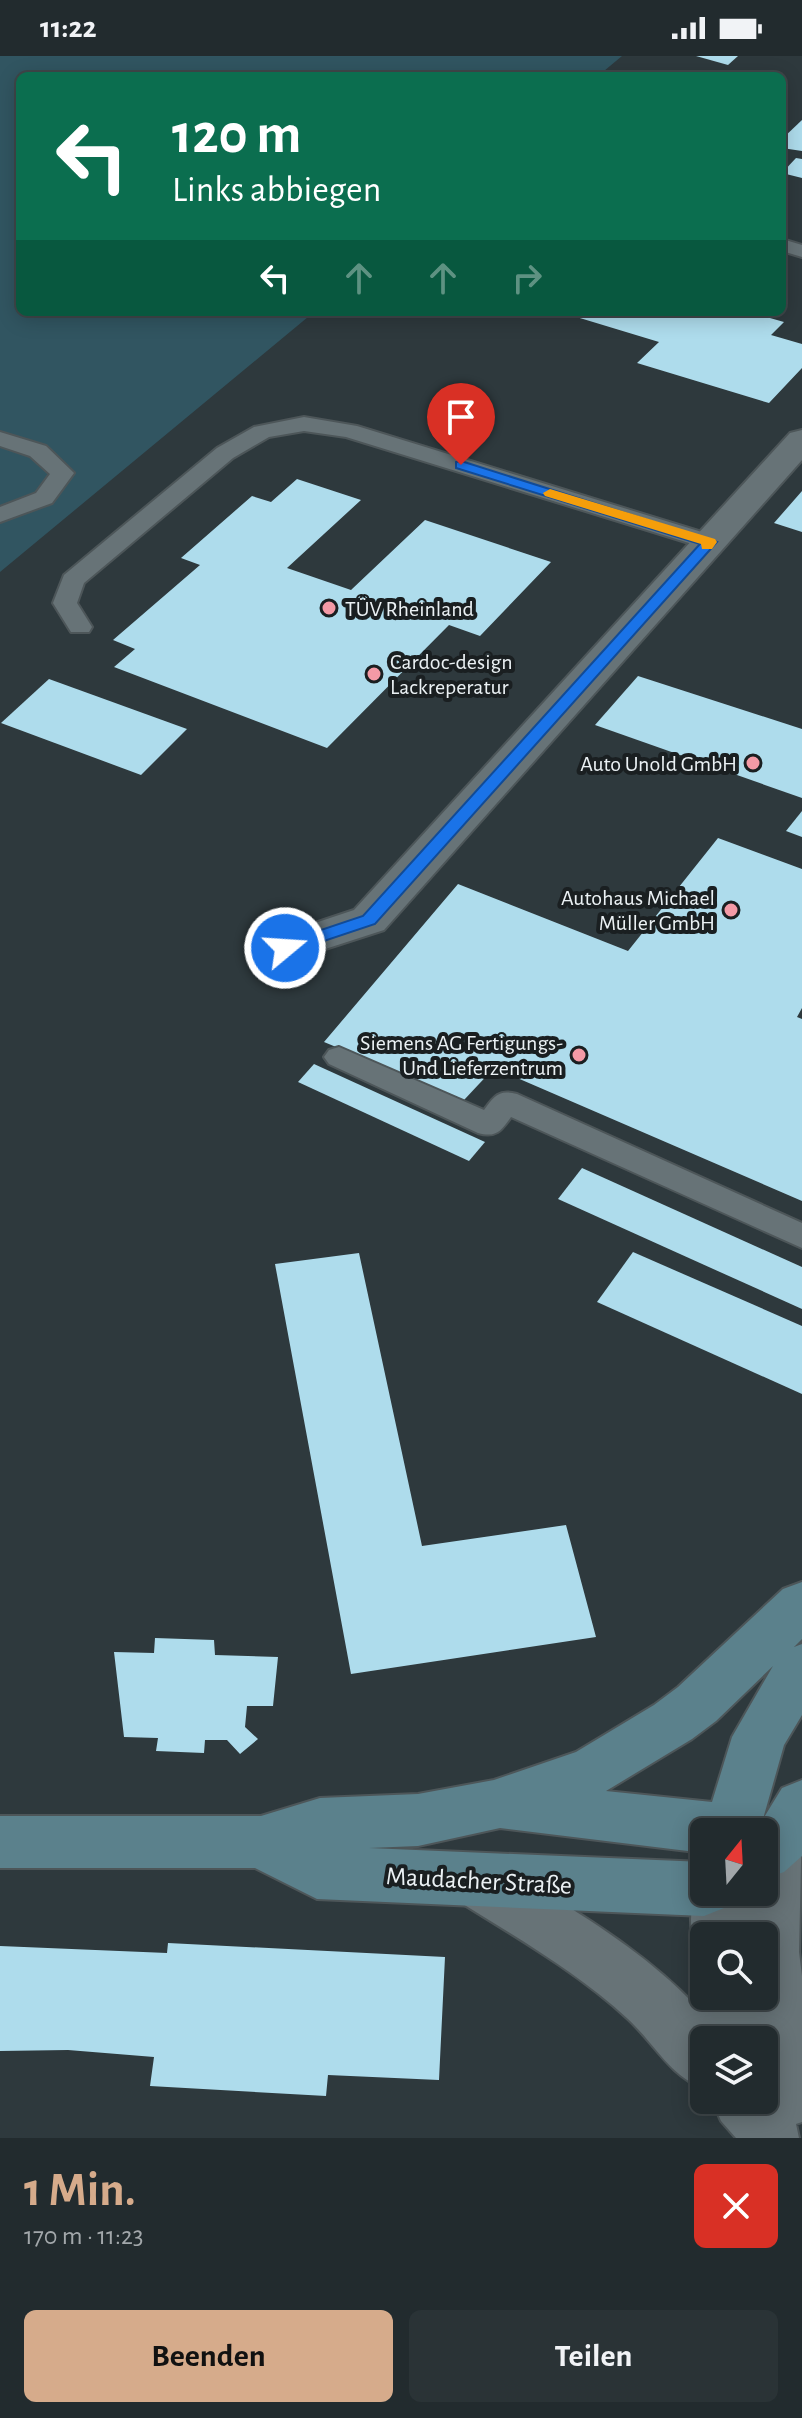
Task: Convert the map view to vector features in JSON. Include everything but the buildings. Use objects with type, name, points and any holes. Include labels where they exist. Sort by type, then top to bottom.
[{"type":"main road","name":"Maudacher Straße","points":[[0,1842],[261,1842],[320,1824],[418,1820],[494,1805],[593,1771],[673,1722],[697,1704],[802,1605]]},
{"type":"main road","points":[[764,1818],[759,1737],[802,1667]]},
{"type":"main road","name":"Maudacher Straße","points":[[494,1805],[690,1840]]},
{"type":"main road","name":"Maudacher Straße","points":[[261,1842],[317,1872],[690,1888]]},
{"type":"street","points":[[285,948],[369,920],[800,445]]},
{"type":"street","points":[[475,1880],[584,1948],[617,1973],[649,1999],[690,2044]]},
{"type":"street","points":[[768,1906],[771,2026]]},
{"type":"lane","points":[[80,627],[65,603],[73,580],[225,453],[262,432],[304,424],[349,431],[710,542]]},
{"type":"lane","points":[[0,439],[38,451],[63,473],[44,498],[0,515]]},
{"type":"lane","points":[[339,1057],[489,1125],[506,1102],[802,1236]]},
{"type":"shaded area","points":[[0,56],[622,56],[603,72],[16,72],[16,316],[309,316],[0,572]]},
{"type":"slow traffic","points":[[550,493],[710,542],[707,545]]},
{"type":"place","name":"TÜV Rheinland","points":[[329,608]]},
{"type":"place","name":"Cardoc-design Lackreperatur","points":[[374,674]]},
{"type":"place","name":"Auto Unold GmbH","points":[[753,763]]},
{"type":"place","name":"Autohaus Michael Müller GmbH","points":[[731,910]]},
{"type":"place","name":"Siemens AG Fertigungs- Und Lieferzentrum","points":[[579,1055]]},
{"type":"route","points":[[285,948],[369,920],[710,542],[461,465]]}]
